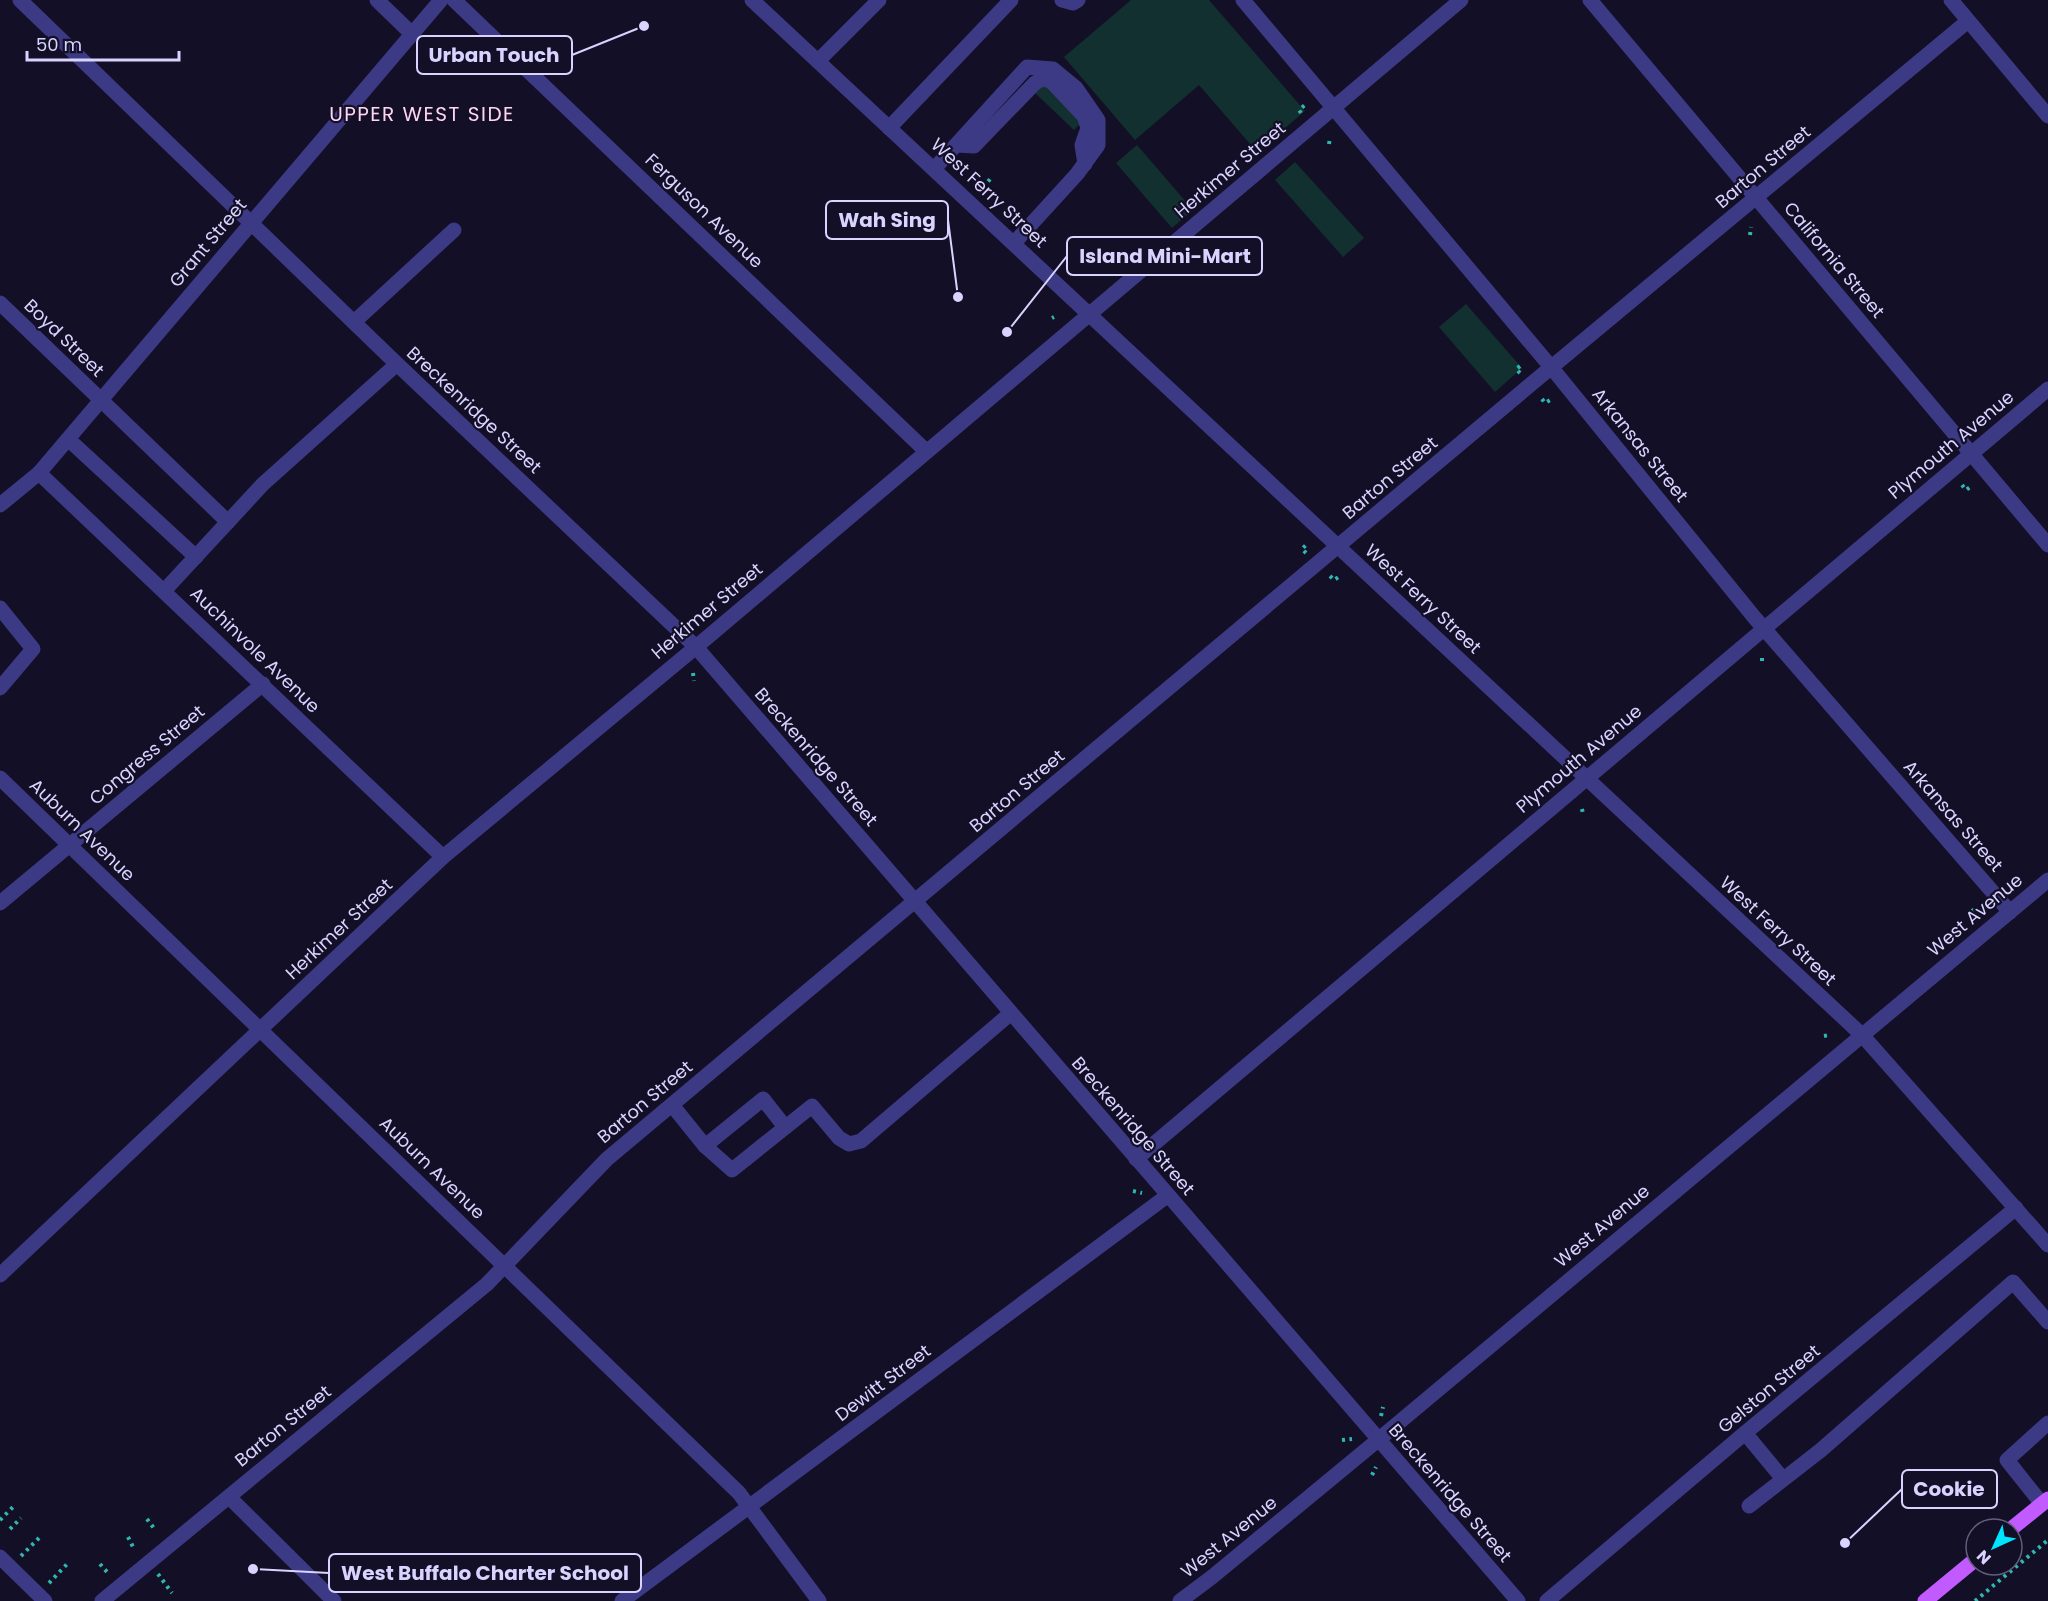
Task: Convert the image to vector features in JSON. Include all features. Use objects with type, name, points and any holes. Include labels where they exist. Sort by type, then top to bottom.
[{"type":"main road","points":[[2024,1518],[2045,1501]]},
{"type":"main road","points":[[1925,1601],[1964,1569]]},
{"type":"street","name":"Breckenridge Street","points":[[20,0],[397,364],[696,647],[1518,1601]]},
{"type":"street","points":[[377,0],[412,34]]},
{"type":"street","name":"Grant Street","points":[[0,505],[39,472],[68,439],[441,0]]},
{"type":"street","name":"Ferguson Avenue","points":[[454,0],[926,451]]},
{"type":"street","name":"West Ferry Street","points":[[752,0],[1862,1035],[2048,1245]]},
{"type":"street","points":[[818,61],[879,0]]},
{"type":"street","points":[[889,128],[1011,0]]},
{"type":"street","points":[[1062,0],[1074,3],[1078,0]]},
{"type":"street","name":"Arkansas Street","points":[[1243,0],[1551,367],[1764,628],[2010,912]]},
{"type":"street","name":"Herkimer Street","points":[[0,1275],[443,857],[696,647],[1461,0]]},
{"type":"street","name":"California Street","points":[[1590,0],[2048,545]]},
{"type":"street","points":[[1951,0],[2048,116]]},
{"type":"street","name":"Barton Street","points":[[102,1601],[506,1267],[607,1159],[1551,367],[1968,21]]},
{"type":"street","points":[[934,169],[1028,67],[1053,69],[1076,88],[1098,120],[1098,145],[1077,174],[1014,243]]},
{"type":"street","points":[[2026,90],[2048,94]]},
{"type":"street","points":[[354,322],[454,230]]},
{"type":"street","name":"Boyd Street","points":[[0,303],[228,522]]},
{"type":"street","points":[[164,591],[264,484],[397,364]]},
{"type":"street","name":"Plymouth Avenue","points":[[1136,1159],[2048,389]]},
{"type":"street","points":[[68,439],[196,557]]},
{"type":"street","name":"Auchinvole Avenue","points":[[39,472],[443,857]]},
{"type":"street","points":[[0,608],[33,649],[0,688]]},
{"type":"street","name":"Congress Street","points":[[0,903],[263,684]]},
{"type":"street","name":"Auburn Avenue","points":[[0,778],[739,1493],[819,1601]]},
{"type":"street","name":"West Avenue","points":[[1180,1601],[1378,1440],[2048,880]]},
{"type":"street","points":[[672,1105],[705,1146],[732,1170],[812,1106],[838,1138],[849,1144],[861,1141],[1011,1014]]},
{"type":"street","points":[[705,1146],[763,1100],[785,1127]]},
{"type":"street","name":"Dewitt Street","points":[[622,1601],[1167,1196]]},
{"type":"street","name":"Gelston Street","points":[[1547,1601],[2016,1208]]},
{"type":"street","points":[[1749,1506],[1821,1450],[2013,1282],[2048,1322]]},
{"type":"street","points":[[2045,1501],[2007,1460],[2048,1424]]},
{"type":"street","points":[[1745,1433],[1783,1479]]},
{"type":"street","points":[[229,1497],[334,1601]]},
{"type":"street","points":[[0,1557],[45,1601]]},
{"type":"path","points":[[1299,111],[1305,105]]},
{"type":"path","points":[[1329,144],[1330,138]]},
{"type":"path","points":[[983,187],[993,176]]},
{"type":"path","points":[[1750,235],[1751,227]]},
{"type":"path","points":[[1516,369],[1522,364]]},
{"type":"path","points":[[1542,399],[1545,403],[1552,399]]},
{"type":"path","points":[[1962,485],[1966,490],[1970,487]]},
{"type":"path","points":[[1302,549],[1306,545]]},
{"type":"path","points":[[1330,576],[1334,580],[1340,576]]},
{"type":"path","points":[[693,673],[694,681]]},
{"type":"path","points":[[1550,783],[1554,778]]},
{"type":"path","points":[[1972,911],[1978,907]]},
{"type":"path","points":[[1133,1191],[1142,1193]]},
{"type":"path","points":[[1342,1440],[1352,1439]]},
{"type":"path","points":[[1372,1475],[1376,1467]]},
{"type":"path","points":[[0,1520],[13,1507]]},
{"type":"path","points":[[10,1528],[21,1518]]},
{"type":"path","points":[[147,1519],[156,1532]]},
{"type":"path","points":[[22,1554],[42,1535]]},
{"type":"path","points":[[128,1537],[134,1549]]},
{"type":"path","points":[[1975,1601],[2048,1540]]},
{"type":"path","points":[[51,1581],[69,1562]]},
{"type":"path","points":[[100,1564],[107,1572]]},
{"type":"path","points":[[156,1572],[172,1593]]},
{"type":"green space","points":[[1131,0],[1209,0],[1305,111],[1257,152],[1199,85],[1135,140],[1064,57]]},
{"type":"green space","points":[[1046,85],[1081,123],[1074,130],[1034,92],[1040,86]]},
{"type":"green space","points":[[1137,145],[1193,210],[1172,228],[1116,163]]},
{"type":"green space","points":[[1295,162],[1364,238],[1343,257],[1275,180]]},
{"type":"green space","points":[[1466,304],[1522,368],[1495,392],[1439,327]]},
{"type":"place","name":"Urban Touch","points":[[644,26]]},
{"type":"place","name":"Wah Sing","points":[[958,297]]},
{"type":"place","name":"Island Mini-Mart","points":[[1007,332]]},
{"type":"place","name":"Cookie","points":[[1845,1543]]},
{"type":"place","name":"West Buffalo Charter School","points":[[253,1569]]},
{"type":"district","name":"UPPER WEST SIDE","points":[[422,114]]}]
